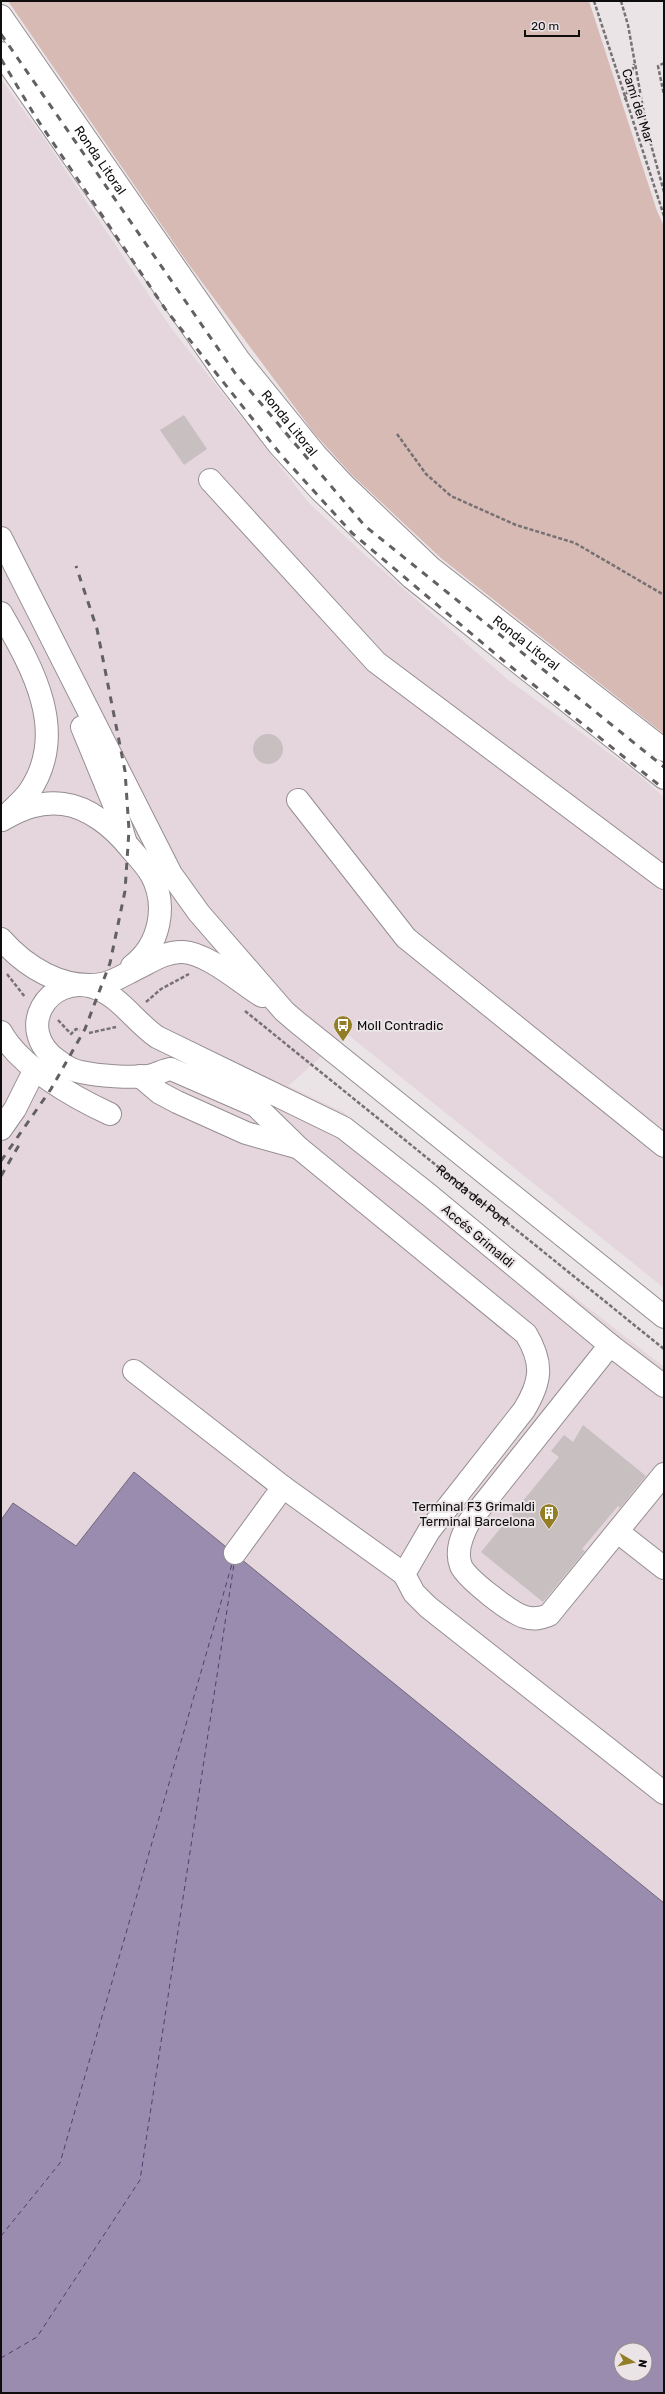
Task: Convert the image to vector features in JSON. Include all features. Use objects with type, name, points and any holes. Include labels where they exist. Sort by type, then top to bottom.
[{"type":"main road","name":"Ronda Litoral","points":[[1,16],[239,360],[316,455],[431,568],[664,750]]},
{"type":"main road","name":"Ronda Litoral","points":[[1,53],[226,376],[279,444],[320,490],[412,578],[664,778]]},
{"type":"main road","points":[[210,480],[376,662],[664,878]]},
{"type":"main road","points":[[1,538],[64,659],[163,860],[199,913],[284,1010]]},
{"type":"main road","points":[[17,571],[53,668],[81,726],[115,807],[126,842]]},
{"type":"main road","points":[[1,613],[37,680],[42,697],[46,734],[44,751],[35,781],[28,793],[2,821]]},
{"type":"main road","points":[[298,800],[406,938],[664,1146]]},
{"type":"main road","points":[[2,821],[18,811],[34,805],[64,804],[93,815],[126,842],[184,917],[233,952]]},
{"type":"main road","points":[[119,977],[146,952],[157,930],[160,918],[160,897],[150,873]]},
{"type":"main road","points":[[1,939],[18,957],[35,969],[53,977],[77,984],[103,984],[167,954],[191,953],[199,956],[284,1010]]},
{"type":"main road","points":[[77,984],[55,992],[44,1005],[36,1026],[40,1042],[50,1055],[73,1070],[90,1073],[140,1076],[171,1069],[256,1106],[299,1148],[526,1334],[536,1350],[539,1371],[535,1391],[524,1410],[429,1531],[404,1574]]},
{"type":"main road","name":"Accés Grimaldi","points":[[77,984],[101,990],[114,998],[144,1028],[157,1037],[344,1128],[429,1195],[610,1345],[664,1386]]},
{"type":"main road","name":"Ronda del Port","points":[[284,1010],[664,1317]]},
{"type":"main road","points":[[1,1032],[23,1059],[55,1083],[110,1114]]},
{"type":"main road","points":[[1,1129],[15,1108],[35,1068]]},
{"type":"main road","points":[[140,1076],[165,1096],[246,1133],[299,1148]]},
{"type":"main road","points":[[610,1345],[469,1522],[461,1536],[459,1551],[461,1566],[469,1576],[515,1612],[525,1617],[538,1619],[549,1615],[557,1609],[664,1474]]},
{"type":"main road","points":[[134,1371],[283,1487],[404,1574],[414,1593],[428,1607],[664,1794]]},
{"type":"main road","points":[[235,1553],[283,1487]]},
{"type":"main road","points":[[618,1532],[664,1568]]},
{"type":"path","name":"Camí del Mar","points":[[594,1],[664,216]]},
{"type":"path","points":[[621,1],[635,62],[646,130],[664,192]]},
{"type":"path","points":[[625,100],[635,62]]},
{"type":"path","points":[[664,63],[658,66],[664,95]]},
{"type":"path","points":[[397,434],[426,474],[450,496],[516,525],[575,543],[664,595]]},
{"type":"path","points":[[5,972],[19,986],[29,1003]]},
{"type":"path","points":[[145,1004],[161,989],[190,974]]},
{"type":"path","points":[[58,1019],[71,1034],[76,1029],[80,1030]]},
{"type":"path","points":[[89,1033],[123,1026]]},
{"type":"path","name":"Ronda del Port","points":[[283,1041],[664,1348]]},
{"type":"shaded area","points":[[8,1],[589,1],[657,211],[664,226],[664,734],[442,559],[351,474],[314,433],[187,262]]},
{"type":"shaded area","points":[[1,79],[46,141],[171,328],[309,503],[365,555],[507,679],[634,771],[664,797],[664,1288],[347,1034],[288,1086],[343,1112],[508,1245],[664,1367],[664,1903],[135,1473],[76,1546],[1,1562]]},
{"type":"shaded area","points":[[134,1472],[664,1903],[664,2393],[1,2393],[1,1520],[13,1503],[76,1546]]},
{"type":"building","points":[[184,415],[207,449],[184,465],[160,430]]},
{"type":"building","points":[[268,734],[279,738],[283,749],[279,760],[268,764],[257,760],[253,749],[257,738]]},
{"type":"building","name":"Terminal F3 Grimaldi Terminal Barcelona","points":[[583,1425],[646,1476],[620,1508],[618,1506],[582,1549],[585,1551],[543,1602],[481,1552],[559,1457],[551,1451],[564,1435],[573,1442]]},
{"type":"ferry route","points":[[1,2236],[60,2163],[232,1564]]},
{"type":"ferry route","points":[[1,2358],[37,2337],[140,2180],[234,1564]]},
{"type":"railway","points":[[1,34],[235,373],[365,526],[664,767]]},
{"type":"railway","points":[[1,59],[35,116],[166,310],[282,456],[352,533],[505,662],[664,789]]},
{"type":"railway","points":[[1,1161],[51,1089],[85,1029],[110,963],[125,891],[129,830],[125,771],[97,629],[76,566]]},
{"type":"railway","points":[[1,1176],[22,1140]]},
{"type":"place","name":"Moll Contradic","points":[[343,1042]]},
{"type":"place","name":"Terminal F3 Grimaldi Terminal Barcelona","points":[[549,1530]]}]
